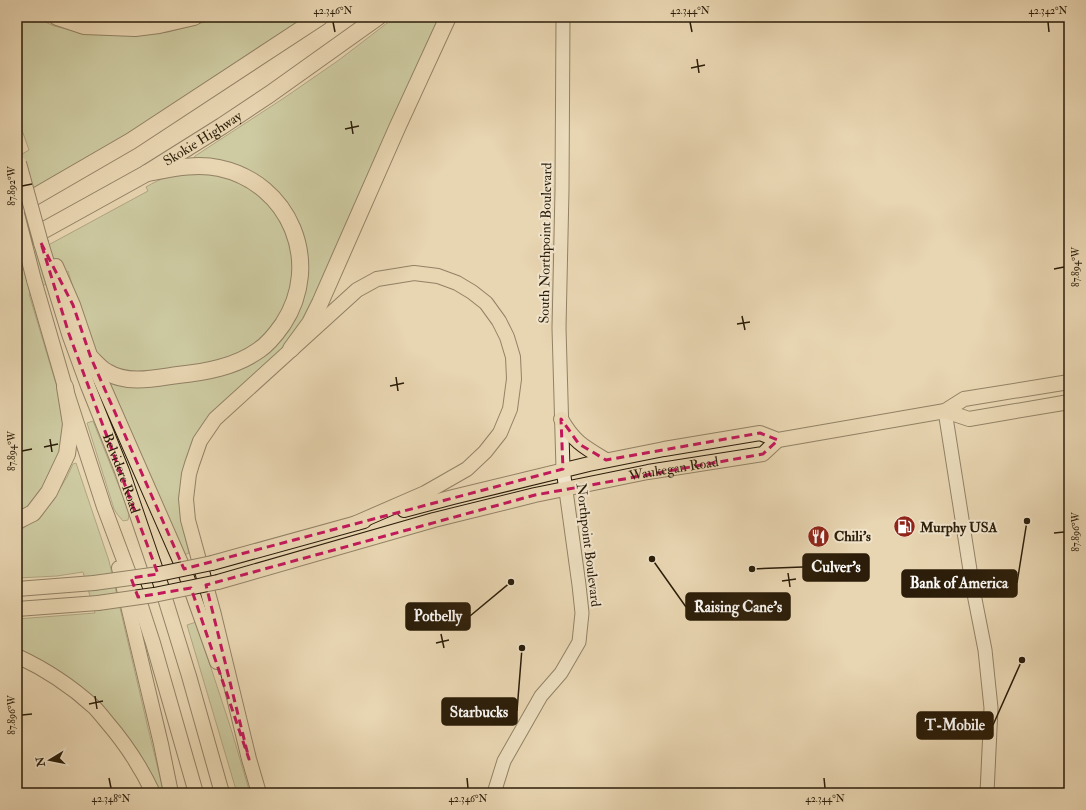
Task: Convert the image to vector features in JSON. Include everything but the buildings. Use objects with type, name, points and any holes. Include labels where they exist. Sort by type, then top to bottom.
[{"type":"highway","points":[[57,17],[84,26],[136,28],[159,25],[194,17]]},
{"type":"highway","points":[[17,207],[132,141],[320,17]]},
{"type":"highway","name":"Skokie Highway","points":[[17,246],[147,173],[270,94],[378,17]]},
{"type":"highway","points":[[291,349],[310,323],[320,303],[448,17]]},
{"type":"highway","points":[[91,358],[107,372],[130,379],[144,380],[217,369],[249,357],[260,350],[272,339],[289,316],[298,293],[301,272],[298,245],[294,231],[287,217],[276,201],[267,192],[252,181],[236,173],[219,168],[187,166],[147,173]]},
{"type":"highway","points":[[17,522],[33,513],[49,492],[67,454],[71,424],[64,387]]},
{"type":"main road","points":[[18,159],[41,243],[54,272],[73,305],[91,358],[185,572],[210,639],[259,793]]},
{"type":"main road","name":"Belvidere Road","points":[[17,214],[64,387],[104,507],[140,603],[196,793]]},
{"type":"main road","name":"Belvidere Road","points":[[54,272],[70,334],[86,380],[122,471],[160,582],[189,676],[222,793]]},
{"type":"main road","points":[[17,589],[94,583],[159,574],[212,563],[356,523],[425,493],[467,469],[485,452],[500,433],[510,409],[514,378],[512,357],[507,338],[499,320],[486,303],[472,292],[457,283],[438,276],[414,273],[377,280],[357,290],[215,419],[200,441],[192,464],[187,486],[186,499],[188,520],[213,611],[249,759]]},
{"type":"main road","points":[[778,440],[945,411],[964,399],[1069,382]]},
{"type":"main road","points":[[945,411],[970,419],[1069,402]]},
{"type":"main road","points":[[562,419],[568,432],[579,444],[606,460]]},
{"type":"main road","name":"Waukegan Road","points":[[17,609],[98,603],[154,595],[218,582],[434,520],[535,495],[566,490],[648,472],[763,454],[778,440],[760,433],[606,460],[563,469],[356,523]]},
{"type":"main road","points":[[104,507],[161,744],[171,793]]},
{"type":"main road","points":[[17,656],[35,664],[60,679],[94,707],[120,738],[154,793]]},
{"type":"street","name":"South Northpoint Boulevard","points":[[563,17],[562,190],[559,328],[563,469]]},
{"type":"street","points":[[945,411],[972,589],[985,650],[991,708],[987,793]]},
{"type":"street","name":"Northpoint Boulevard","points":[[494,793],[504,761],[541,696],[561,673],[579,642],[582,613],[563,469]]},
{"type":"highlighted area","points":[[41,243],[73,305],[91,358],[184,569],[563,469],[561,419],[579,444],[606,460],[760,433],[778,440],[763,454],[535,495],[206,585],[249,759],[191,588],[138,597],[131,578],[158,574],[69,334]]},
{"type":"green space","points":[[17,17],[35,17],[54,26],[76,31],[111,35],[168,32],[223,17],[307,17],[149,121],[17,197],[17,157],[29,150],[17,116]]},
{"type":"green space","points":[[395,17],[443,17],[308,314],[288,343],[206,419],[193,442],[181,520],[189,553],[184,555],[105,375],[183,382],[287,331],[295,319],[303,301],[307,280],[305,257],[287,209],[194,158],[339,60]]},
{"type":"green space","points":[[189,172],[230,176],[268,201],[287,229],[295,271],[283,315],[253,347],[227,360],[143,375],[110,367],[97,355],[82,317],[68,271],[29,294],[63,407],[64,418],[60,458],[35,502],[17,517],[17,262],[148,191],[146,187],[151,184],[167,177]]},
{"type":"green space","points":[[93,421],[128,509],[128,520],[123,521],[114,509],[87,423]]},
{"type":"green space","points":[[76,463],[109,561],[164,793],[159,793],[121,731],[17,651],[17,619],[95,613],[83,572],[57,576],[17,578],[17,533],[34,520],[51,503],[73,464]]},
{"type":"green space","points":[[196,622],[232,732],[250,793],[237,793],[187,625]]},
{"type":"place","name":"Bank of America","points":[[1027,521]]},
{"type":"place","name":"Murphy USA","points":[[905,527]]},
{"type":"place","name":"Chili's","points":[[819,536]]},
{"type":"place","name":"Raising Cane's","points":[[652,559]]},
{"type":"place","name":"Culver's","points":[[752,569]]},
{"type":"place","name":"Potbelly","points":[[511,582]]},
{"type":"place","name":"Starbucks","points":[[522,648]]},
{"type":"place","name":"T-Mobile","points":[[1022,660]]}]
